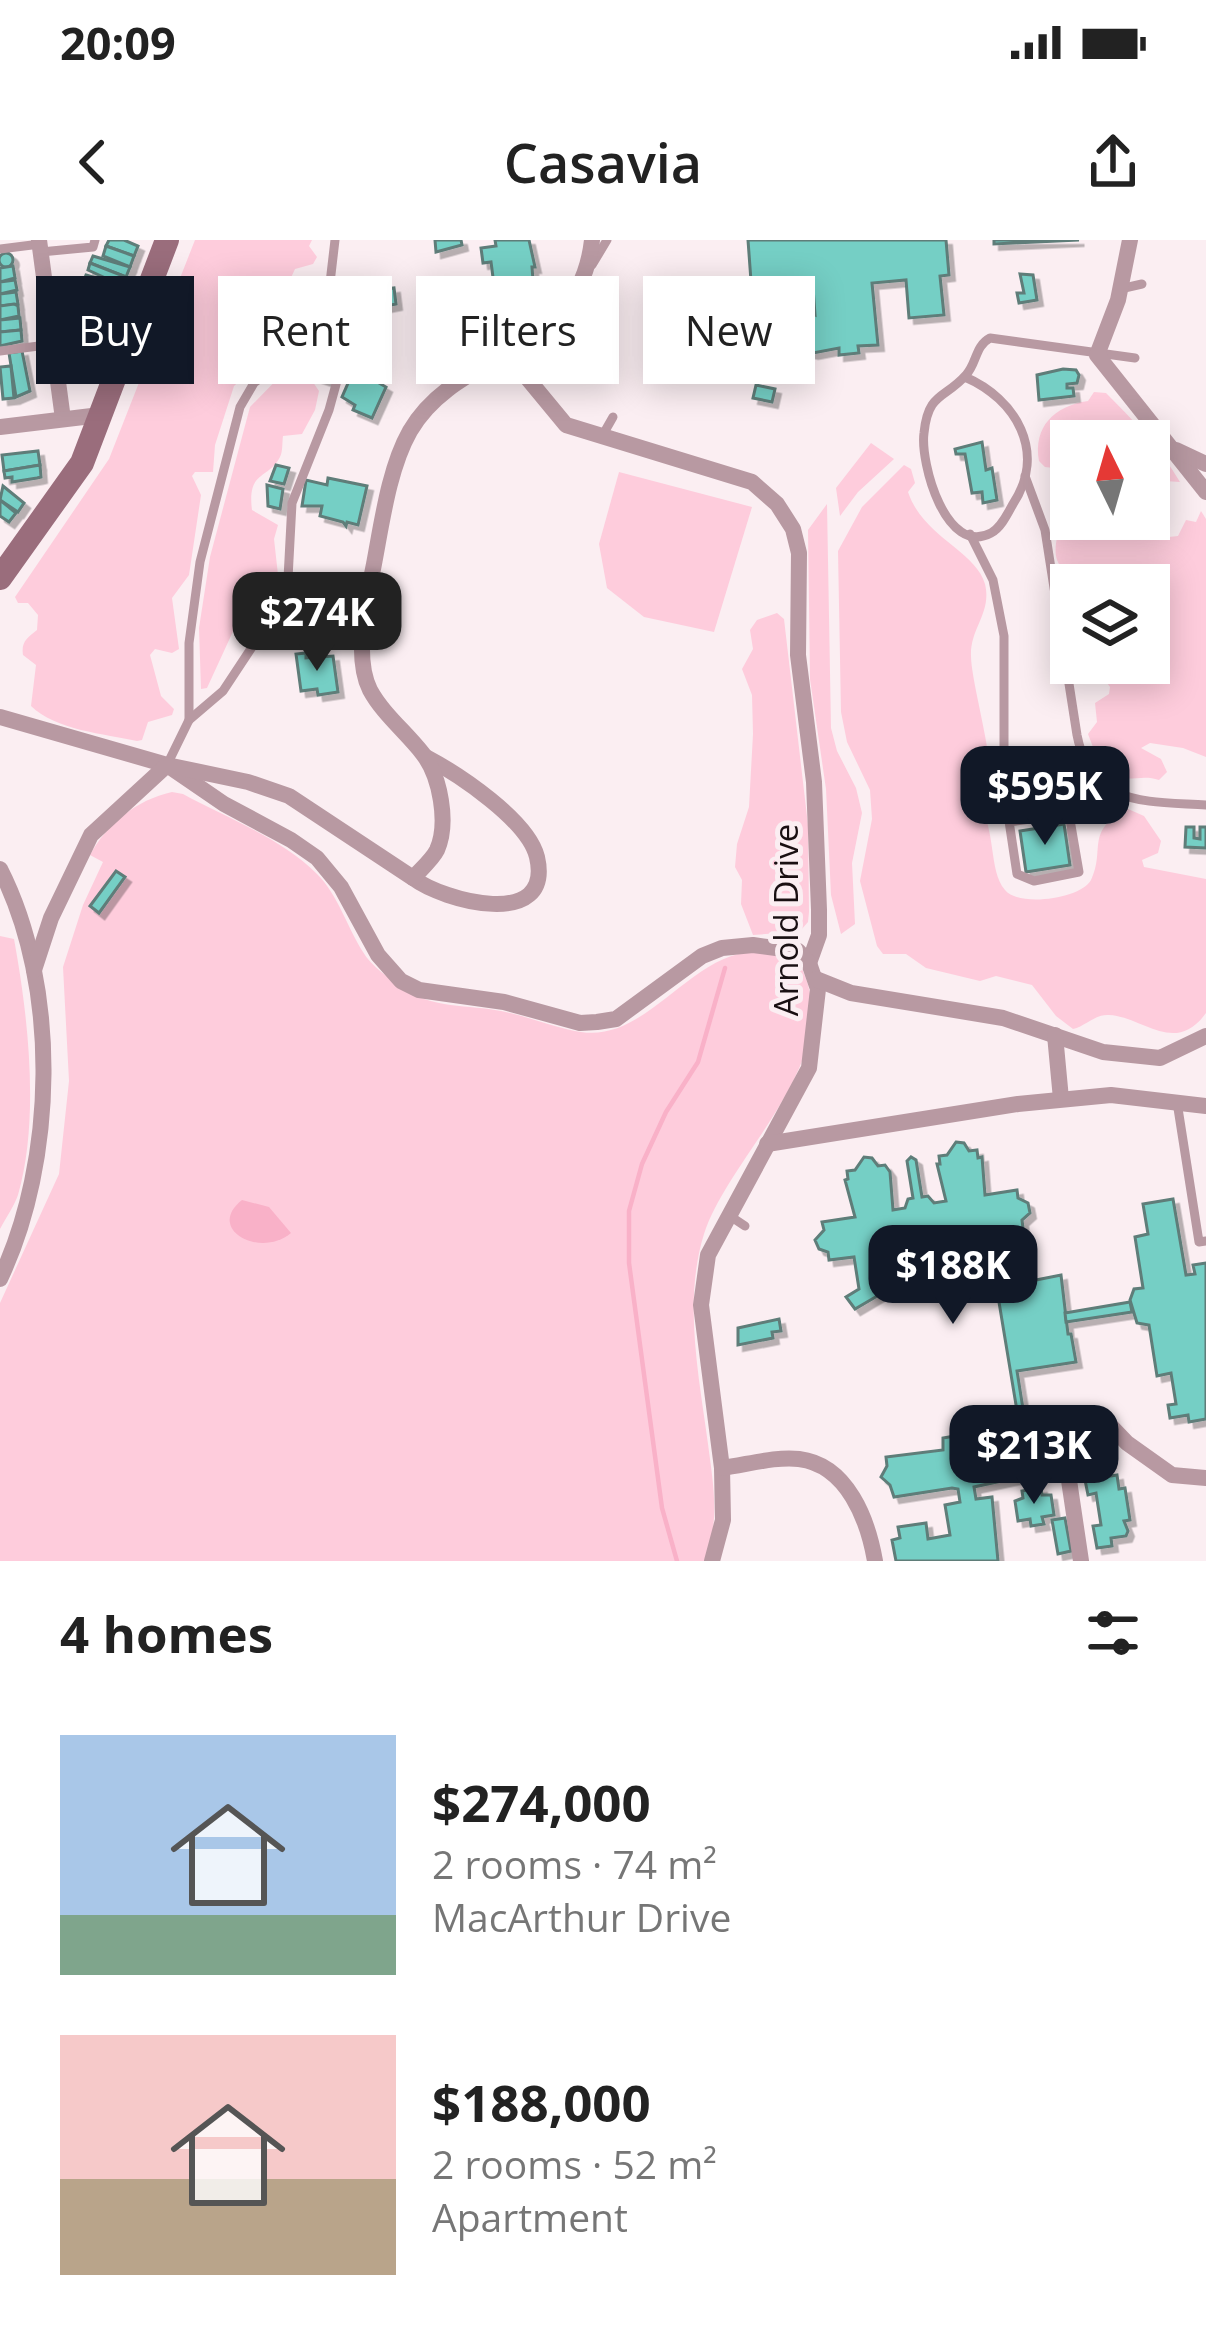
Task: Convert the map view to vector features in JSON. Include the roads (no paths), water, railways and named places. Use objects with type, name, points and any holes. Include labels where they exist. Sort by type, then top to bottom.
[{"type":"street","points":[[0,578],[79,469],[167,240]]},
{"type":"street","points":[[585,276],[592,240]]},
{"type":"street","points":[[1130,240],[1120,289],[1097,355],[1149,420]]},
{"type":"street","points":[[40,245],[44,276]]},
{"type":"street","points":[[58,384],[63,419]]},
{"type":"street","points":[[413,878],[436,850],[442,826],[440,794],[426,757],[369,688],[362,646],[374,565],[394,476],[410,432],[437,398],[460,384]]},
{"type":"street","name":"Arnold Drive","points":[[530,384],[566,425],[752,482],[777,504],[793,529],[799,553],[798,655],[817,846],[815,1043],[809,1068],[708,1255],[701,1304],[722,1468],[723,1520],[712,1561]]},
{"type":"street","points":[[0,427],[100,415]]},
{"type":"street","points":[[1170,447],[1206,464]]},
{"type":"street","points":[[1170,447],[1206,492]]},
{"type":"street","points":[[0,718],[289,796],[444,896],[507,906],[529,893],[538,870],[537,854],[476,786],[426,757]]},
{"type":"street","points":[[167,765],[317,858],[341,887],[378,955],[401,981],[419,990],[505,1002],[580,1023],[597,1022],[616,1018],[702,956],[722,948],[753,945],[798,951],[813,971],[851,992],[1003,1018],[1103,1052],[1160,1058],[1206,1036]]},
{"type":"street","points":[[34,970],[51,918],[91,835],[167,765]]},
{"type":"street","points":[[0,869],[19,907],[34,970],[42,1054],[33,1190],[0,1279]]},
{"type":"street","points":[[1055,1036],[1056,1104]]},
{"type":"street","points":[[767,1144],[1092,1101],[1112,1094],[1206,1106]]},
{"type":"street","points":[[1081,1561],[1063,1437],[1070,1419],[1103,1418],[1172,1475],[1206,1478]]},
{"type":"street","points":[[722,1468],[797,1458],[816,1463],[851,1492],[868,1525],[874,1561]]},
{"type":"lane","points":[[0,249],[93,247],[95,240]]},
{"type":"lane","points":[[331,276],[335,240]]},
{"type":"lane","points":[[589,269],[607,240]]},
{"type":"lane","points":[[1120,289],[1142,284]]},
{"type":"lane","points":[[1009,822],[1069,814],[1078,872],[1034,881],[1017,874],[1009,822],[1004,788],[1004,636],[993,580],[970,534],[938,503],[923,452],[923,433],[932,405],[965,376],[980,343],[990,338],[1135,358]]},
{"type":"lane","points":[[0,351],[36,346]]},
{"type":"lane","points":[[965,376],[988,386],[1015,414],[1028,455],[1018,496],[995,532],[970,534]]},
{"type":"lane","points":[[189,720],[189,643],[200,562],[240,407],[253,384]]},
{"type":"lane","points":[[167,765],[189,720],[223,691],[256,641],[284,624],[292,503],[337,384]]},
{"type":"lane","points":[[601,438],[614,417]]},
{"type":"lane","points":[[1025,476],[1045,530],[1086,766],[1097,780],[1125,797],[1206,805]]},
{"type":"lane","points":[[1177,1102],[1198,1242],[1206,1241]]},
{"type":"lane","points":[[1186,1165],[1203,1162]]},
{"type":"lane","points":[[1194,1211],[1206,1208]]},
{"type":"lane","points":[[727,1214],[745,1226]]},
{"type":"lane","points":[[1042,1412],[1054,1413],[1063,1437]]},
{"type":"waterway","points":[[677,1561],[662,1508],[629,1263],[629,1211],[642,1164],[666,1112],[698,1062],[725,968]]}]
